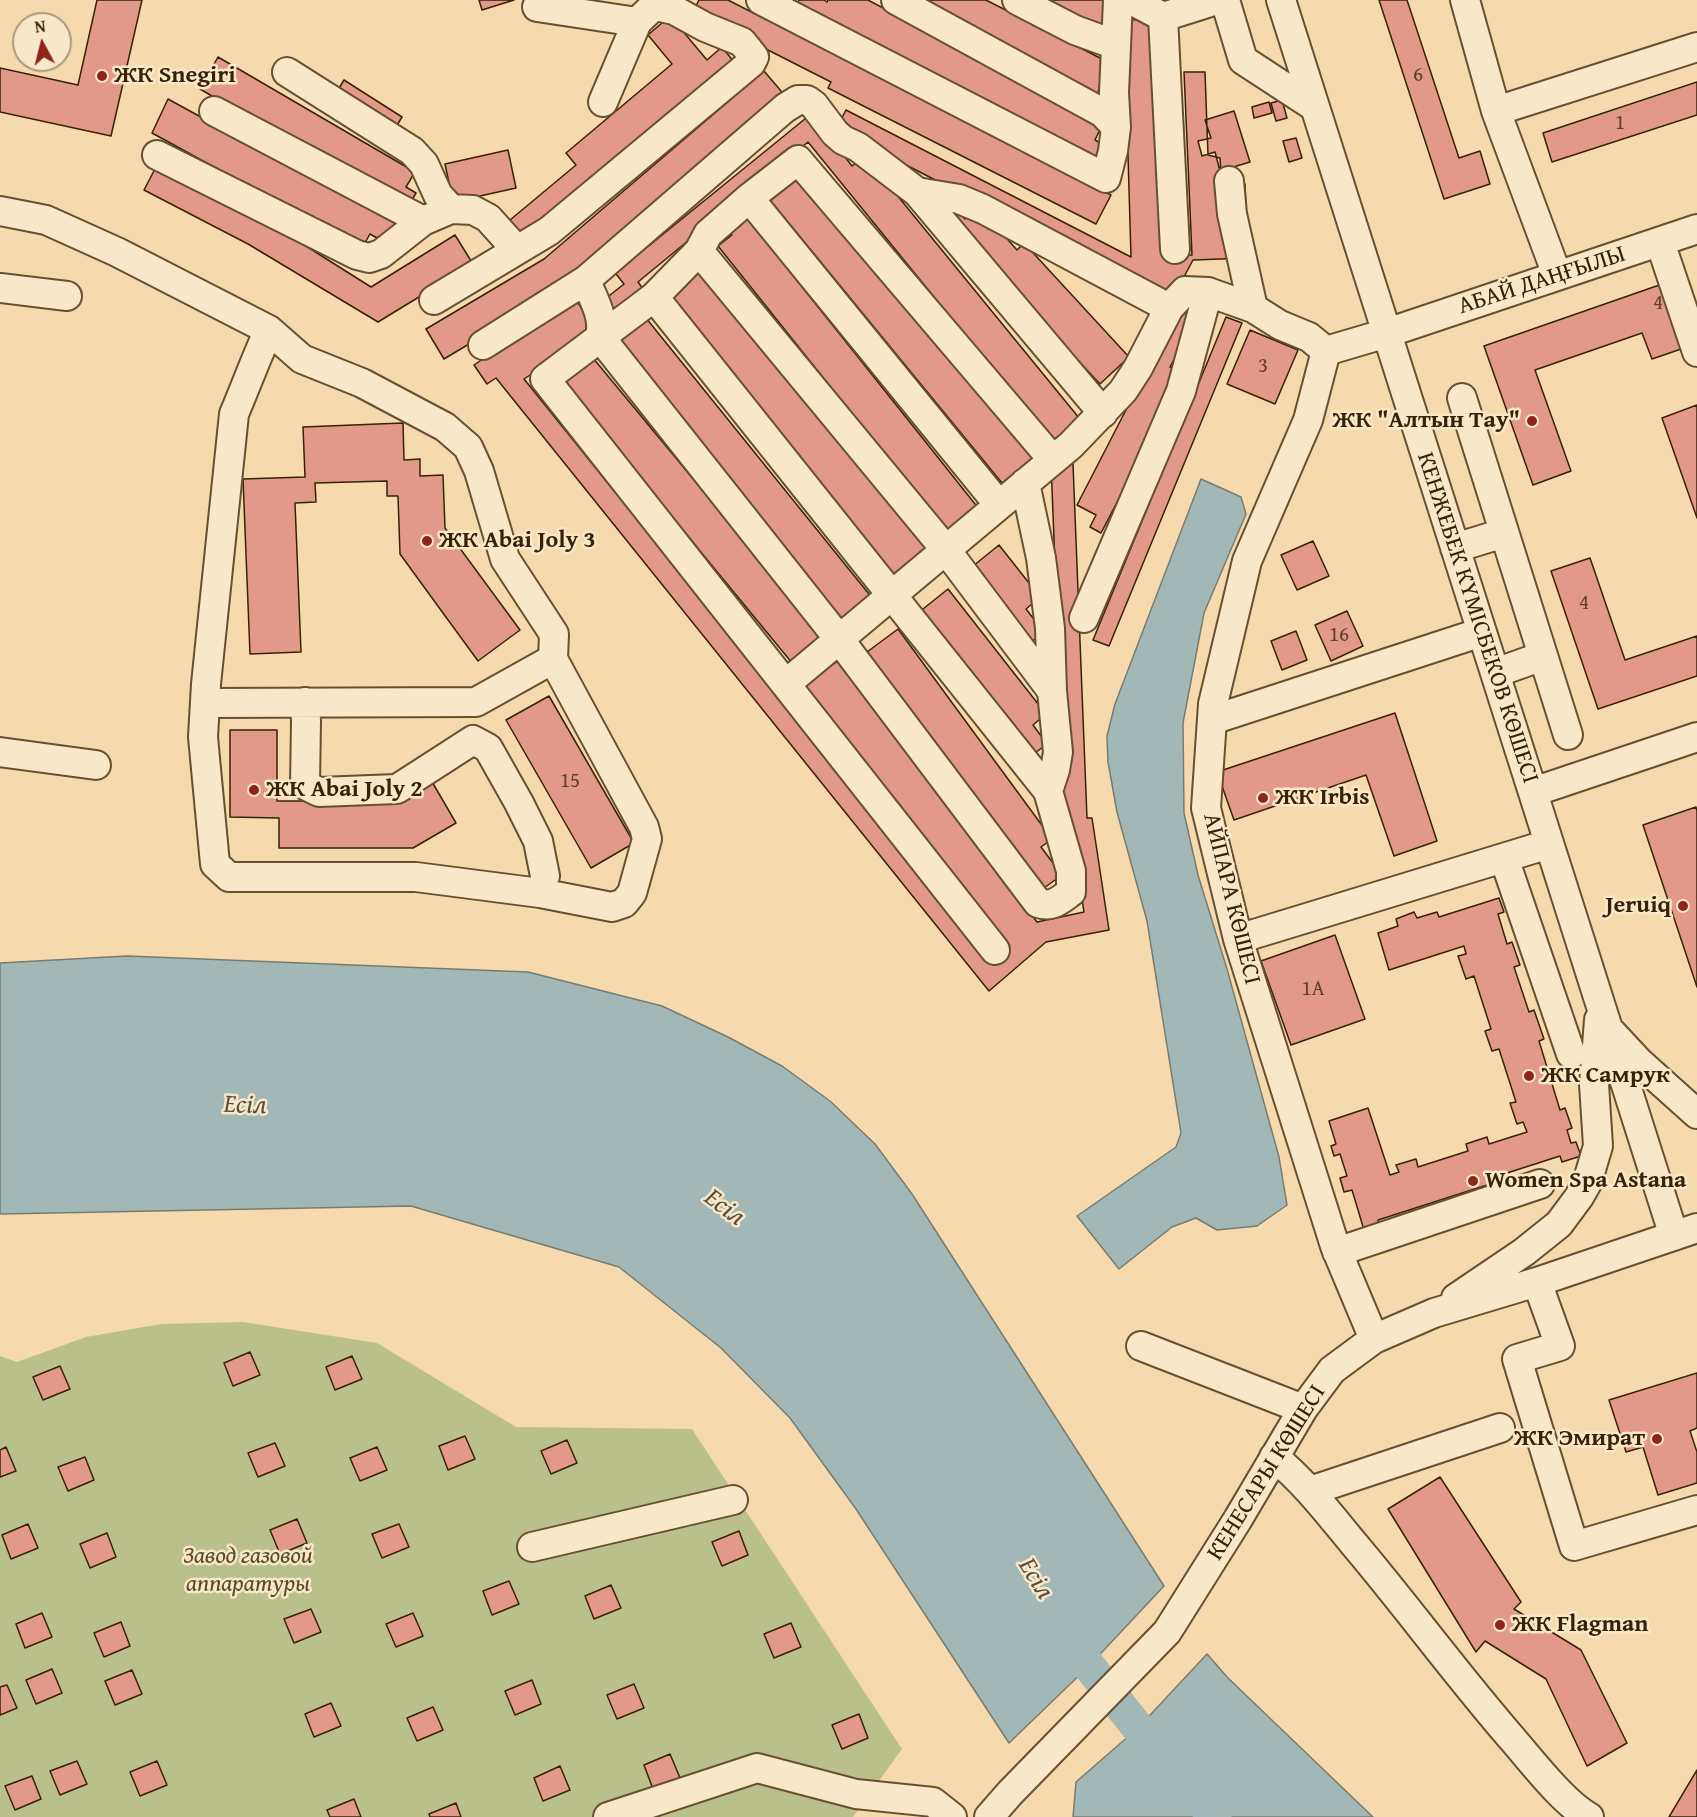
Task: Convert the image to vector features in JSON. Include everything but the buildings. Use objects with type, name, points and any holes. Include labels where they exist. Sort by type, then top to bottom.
[{"type":"street","points":[[761,0],[1106,178],[1116,127],[1114,93],[1116,45],[1139,5]]},
{"type":"street","points":[[896,0],[1103,113],[1116,127]]},
{"type":"street","points":[[1017,0],[1075,30],[1116,45]]},
{"type":"street","points":[[1139,5],[1217,0]]},
{"type":"street","points":[[1226,0],[1243,60],[1315,107]]},
{"type":"street","name":"КЕНЖЕБЕК КҮМІСБЕКОВ КӨШЕСІ","points":[[1281,0],[1604,1018],[1685,1232]]},
{"type":"street","points":[[1465,0],[1497,111],[1557,275]]},
{"type":"street","points":[[1139,5],[1175,249]]},
{"type":"street","points":[[434,300],[549,231],[751,63],[754,57],[742,42],[705,27],[674,10],[537,7]]},
{"type":"street","points":[[603,102],[651,9]]},
{"type":"street","points":[[1497,111],[1697,47]]},
{"type":"street","points":[[287,72],[412,151],[424,164],[438,195],[450,209]]},
{"type":"street","points":[[483,345],[586,280],[785,108],[798,100],[807,100],[814,105],[843,140],[858,147],[917,192],[1102,413]]},
{"type":"street","points":[[214,111],[423,222]]},
{"type":"street","points":[[157,155],[357,255],[369,258],[381,254],[423,222],[450,209],[473,210],[488,218],[516,249]]},
{"type":"street","points":[[995,950],[787,682],[545,379],[654,297],[699,251],[708,234],[798,160],[1053,460]]},
{"type":"street","points":[[1229,181],[1232,214],[1253,308]]},
{"type":"street","points":[[917,192],[958,199],[983,209],[1169,308]]},
{"type":"street","points":[[749,198],[999,505]]},
{"type":"street","points":[[0,211],[46,220],[117,252],[269,330],[302,359],[362,383],[446,427],[468,447],[479,471],[506,559],[554,634],[553,660],[644,827],[647,839],[632,893],[624,903],[612,907],[540,893],[416,877],[229,877],[214,864],[203,737],[234,414],[251,375],[256,356],[269,330]]},
{"type":"street","name":"АБАЙ ДАҢҒЫЛЫ","points":[[1326,351],[1387,333],[1697,229]]},
{"type":"street","points":[[1660,242],[1697,352]]},
{"type":"street","points":[[699,251],[945,550],[1052,691]]},
{"type":"street","points":[[586,280],[594,304],[602,316],[603,325],[600,337]]},
{"type":"street","points":[[0,288],[67,296]]},
{"type":"street","points":[[787,682],[1053,460],[1102,413],[1123,391],[1138,368],[1169,308],[1185,291],[1208,292],[1253,308],[1280,325],[1309,337],[1326,351]]},
{"type":"street","points":[[1084,618],[1181,391],[1208,292]]},
{"type":"street","points":[[600,337],[839,639],[1038,903],[1054,904],[1071,892],[1071,871],[1048,791],[654,297]]},
{"type":"street","name":"АЙПАРА КӨШЕСІ","points":[[1326,351],[1308,420],[1247,561],[1213,704],[1206,808],[1238,939],[1337,1252],[1374,1339]]},
{"type":"street","points":[[1461,398],[1568,735]]},
{"type":"street","points":[[1025,483],[1041,558],[1050,628],[1052,691],[1058,752],[1048,791]]},
{"type":"street","points":[[1455,548],[1504,533]]},
{"type":"street","points":[[1212,720],[1482,632]]},
{"type":"street","points":[[1495,673],[1543,656]]},
{"type":"street","points":[[205,702],[476,702],[553,660]]},
{"type":"street","points":[[305,702],[306,785],[319,792],[397,789],[473,740],[488,748],[538,841],[545,876]]},
{"type":"street","points":[[1533,792],[1697,737]]},
{"type":"street","points":[[0,752],[96,765]]},
{"type":"street","points":[[1238,939],[1549,844]]},
{"type":"street","points":[[1504,858],[1571,1054]]},
{"type":"street","points":[[1538,962],[1582,948]]},
{"type":"street","points":[[1604,1018],[1639,1062],[1697,1114]]},
{"type":"street","points":[[1434,1313],[1524,1252],[1559,1224],[1580,1197],[1587,1183],[1598,1146],[1594,1084],[1604,1018]]},
{"type":"street","points":[[1337,1252],[1540,1184]]},
{"type":"street","name":"КЕНЕСАРЫ КӨШЕСІ","points":[[989,1817],[1167,1632],[1303,1409],[1332,1370],[1374,1339],[1434,1313],[1537,1282],[1685,1232]]},
{"type":"street","points":[[1537,1282],[1560,1346],[1517,1359],[1574,1546],[1697,1509]]},
{"type":"street","points":[[1141,1346],[1303,1409]]},
{"type":"street","points":[[1310,1491],[1500,1428]]},
{"type":"street","points":[[1274,1457],[1310,1491],[1488,1711],[1550,1783],[1589,1817]]},
{"type":"street","points":[[532,1547],[733,1500]]},
{"type":"street","points":[[608,1817],[757,1768],[856,1794],[933,1802],[952,1817]]},
{"type":"green space","name":"Завод газовой аппаратуры","points":[[243,1322],[377,1343],[516,1427],[692,1429],[902,1749],[853,1817],[0,1817],[0,1356],[17,1362],[86,1337],[161,1324]]},
{"type":"water","points":[[1201,479],[1241,497],[1246,514],[1204,613],[1183,723],[1184,813],[1198,875],[1227,969],[1279,1157],[1287,1205],[1257,1226],[1217,1230],[1196,1218],[1172,1227],[1119,1269],[1077,1216],[1176,1147],[1181,1133],[1147,921],[1117,812],[1108,762],[1107,736],[1115,704]]},
{"type":"water","points":[[127,956],[528,972],[662,1006],[782,1066],[830,1101],[875,1144],[912,1194],[1164,1586],[1089,1666],[1009,1743],[856,1509],[790,1418],[721,1348],[619,1267],[411,1206],[0,1214],[0,963]]},
{"type":"water","points":[[1207,1654],[1228,1678],[1373,1817],[1073,1817],[1076,1782],[1138,1728]]},
{"type":"waterway","name":"Есіл","points":[[1066,1628],[1089,1666],[1138,1728],[1215,1817]]},
{"type":"place","name":"ЖК Snegiri","points":[[102,76]]},
{"type":"place","name":"ЖК \"Алтын Тау\"","points":[[1532,421]]},
{"type":"place","name":"ЖК Abai Joly 3","points":[[427,541]]},
{"type":"place","name":"ЖК Abai Joly 2","points":[[254,790]]},
{"type":"place","name":"ЖК Irbis","points":[[1263,798]]},
{"type":"place","name":"Jeruiq","points":[[1683,906]]},
{"type":"place","name":"ЖК Самрук","points":[[1529,1076]]},
{"type":"place","name":"Women Spa Astana","points":[[1473,1181]]},
{"type":"place","name":"ЖК Эмират","points":[[1657,1439]]},
{"type":"place","name":"ЖК Flagman","points":[[1500,1625]]}]
